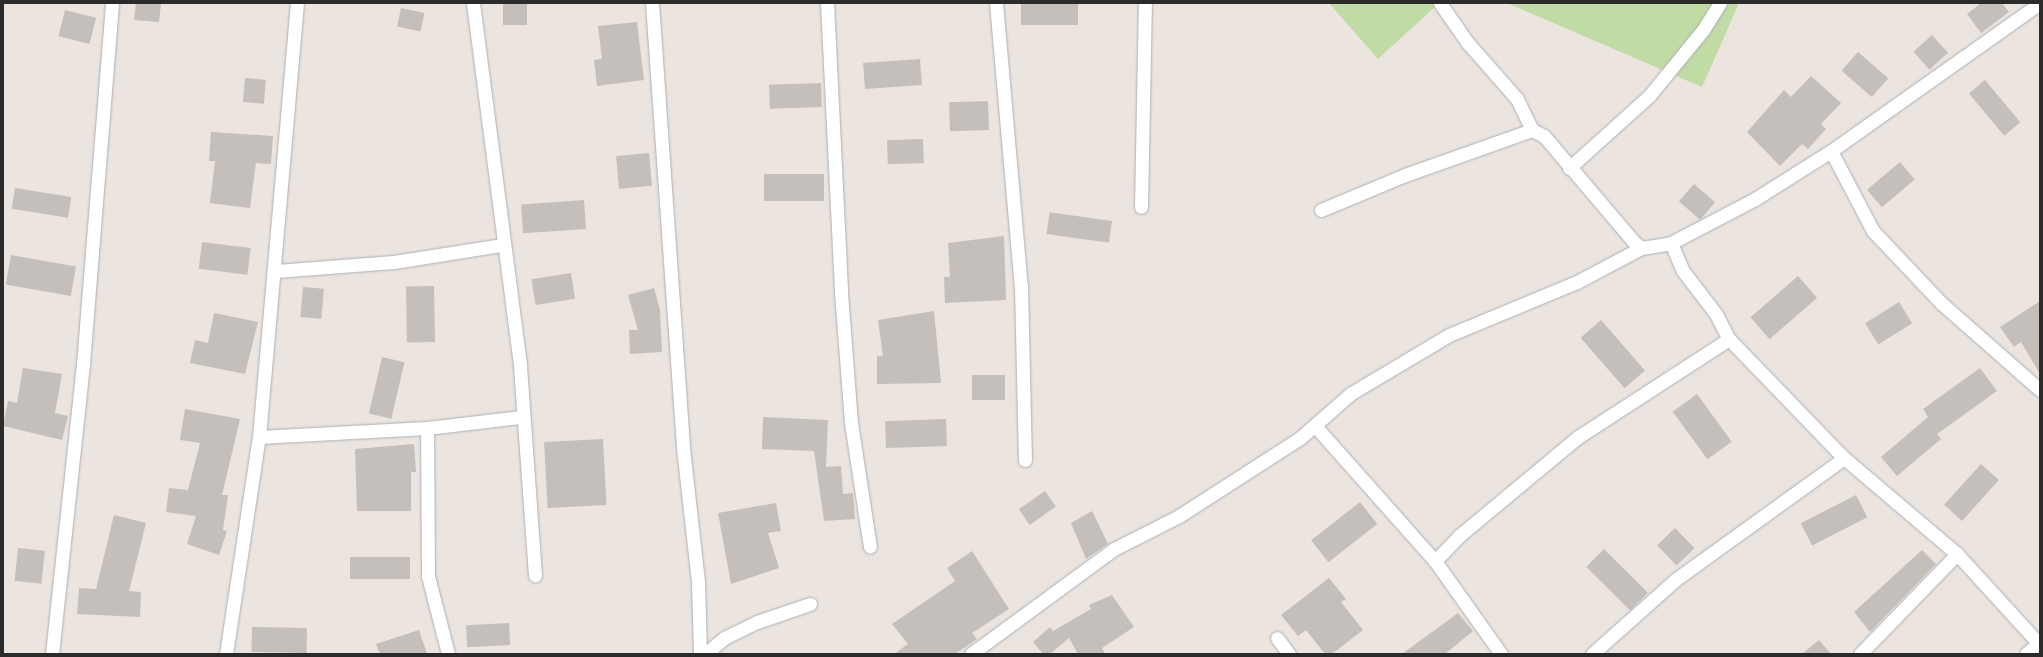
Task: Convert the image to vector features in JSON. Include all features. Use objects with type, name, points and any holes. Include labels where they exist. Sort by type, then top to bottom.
[{"type":"street","points":[[52,654],[84,349],[112,3]]},
{"type":"street","points":[[226,654],[259,437],[276,270],[297,3]]},
{"type":"street","points":[[473,3],[501,245],[520,366],[521,417],[535,575]]},
{"type":"street","points":[[652,3],[682,440],[698,581],[700,654]]},
{"type":"street","points":[[827,3],[834,99],[841,293],[851,423],[870,547]]},
{"type":"street","points":[[996,3],[1021,286],[1025,460]]},
{"type":"street","points":[[1141,207],[1145,3]]},
{"type":"street","points":[[1440,3],[1467,42],[1517,99],[1532,130],[1544,136],[1570,168],[1641,248]]},
{"type":"street","points":[[1570,168],[1648,96],[1703,30],[1720,3]]},
{"type":"street","points":[[971,654],[1114,549],[1179,516],[1316,428],[1350,394],[1449,335],[1578,282],[1641,248],[1671,243],[1755,199],[1831,151],[2040,3]]},
{"type":"street","points":[[1321,210],[1405,175],[1532,130]]},
{"type":"street","points":[[1831,151],[1873,232],[1941,303],[2040,390]]},
{"type":"street","points":[[1671,243],[1684,271],[1716,314],[1729,339],[1844,458],[1958,554],[2039,644],[2026,654]]},
{"type":"street","points":[[276,270],[394,262],[501,245]]},
{"type":"street","points":[[1435,561],[1460,535],[1578,437],[1729,339]]},
{"type":"street","points":[[259,437],[427,428],[521,417]]},
{"type":"street","points":[[427,428],[428,576],[448,654]]},
{"type":"street","points":[[1316,428],[1435,561],[1501,654]]},
{"type":"street","points":[[1592,654],[1675,580],[1844,458]]},
{"type":"street","points":[[1860,654],[1958,554]]},
{"type":"street","points":[[705,654],[724,638],[757,622],[810,604]]},
{"type":"street","points":[[1276,638],[1289,654]]},
{"type":"green space","points":[[1329,3],[1439,3],[1378,59]]},
{"type":"green space","points":[[1507,3],[1739,3],[1702,87]]},
{"type":"building","points":[[136,3],[161,3],[159,22],[134,20]]},
{"type":"building","points":[[503,3],[527,3],[527,25],[503,25]]},
{"type":"building","points":[[1021,3],[1078,3],[1078,25],[1021,25]]},
{"type":"building","points":[[1981,3],[2002,3],[2009,12],[1981,33],[1967,14]]},
{"type":"building","points":[[401,8],[424,13],[421,32],[397,27]]},
{"type":"building","points":[[65,10],[96,18],[90,44],[58,36]]},
{"type":"building","points":[[637,22],[644,80],[597,86],[594,60],[602,59],[598,26]]},
{"type":"building","points":[[1932,35],[1948,53],[1929,70],[1913,52]]},
{"type":"building","points":[[1858,52],[1888,78],[1872,97],[1842,71]]},
{"type":"building","points":[[920,59],[922,85],[865,89],[863,63]]},
{"type":"building","points":[[1811,76],[1841,103],[1821,124],[1826,129],[1808,149],[1802,144],[1780,166],[1747,132],[1784,90],[1791,97]]},
{"type":"building","points":[[245,78],[266,80],[264,104],[243,102]]},
{"type":"building","points":[[1985,80],[2020,122],[2004,136],[1969,93]]},
{"type":"building","points":[[821,83],[822,107],[770,109],[769,85]]},
{"type":"building","points":[[988,101],[989,130],[950,131],[949,102]]},
{"type":"building","points":[[211,132],[273,136],[271,164],[256,163],[250,208],[210,203],[215,161],[209,161]]},
{"type":"building","points":[[923,139],[924,163],[888,164],[887,140]]},
{"type":"building","points":[[649,153],[652,186],[619,189],[616,156]]},
{"type":"building","points":[[1900,162],[1915,180],[1882,207],[1867,190]]},
{"type":"building","points":[[764,174],[824,174],[824,201],[764,201]]},
{"type":"building","points":[[1694,184],[1715,202],[1700,220],[1679,201]]},
{"type":"building","points":[[15,188],[71,197],[68,218],[12,209]]},
{"type":"building","points":[[584,200],[586,229],[523,233],[521,204]]},
{"type":"building","points":[[1050,212],[1112,221],[1109,243],[1047,234]]},
{"type":"building","points":[[1004,236],[1006,300],[945,303],[944,277],[950,277],[948,243]]},
{"type":"building","points":[[202,242],[251,248],[247,275],[199,269]]},
{"type":"building","points":[[11,255],[76,266],[71,296],[6,285]]},
{"type":"building","points":[[571,273],[575,299],[536,305],[531,279]]},
{"type":"building","points":[[1798,276],[1817,298],[1769,339],[1750,317]]},
{"type":"building","points":[[406,286],[434,286],[435,342],[407,342]]},
{"type":"building","points":[[303,287],[324,289],[321,319],[300,317]]},
{"type":"building","points":[[654,288],[660,310],[662,352],[630,354],[629,330],[638,330],[628,295]]},
{"type":"building","points":[[2040,301],[2040,374],[2021,342],[2014,347],[2000,327]]},
{"type":"building","points":[[1899,302],[1912,323],[1878,344],[1865,323]]},
{"type":"building","points":[[934,311],[941,383],[877,384],[877,356],[883,356],[878,320]]},
{"type":"building","points":[[214,313],[258,322],[245,374],[190,363],[195,340],[208,343]]},
{"type":"building","points":[[1601,320],[1645,371],[1625,388],[1581,338]]},
{"type":"building","points":[[382,357],[404,362],[391,419],[369,414]]},
{"type":"building","points":[[23,368],[62,374],[55,413],[68,416],[62,440],[3,426],[8,401],[17,403]]},
{"type":"building","points":[[1980,368],[1997,391],[1937,434],[1941,439],[1897,476],[1881,457],[1928,417],[1923,409]]},
{"type":"building","points":[[972,375],[1005,375],[1005,400],[972,400]]},
{"type":"building","points":[[1697,394],[1732,442],[1707,459],[1673,412]]},
{"type":"building","points":[[185,409],[240,419],[222,495],[228,495],[223,530],[227,531],[219,555],[187,544],[196,516],[166,512],[169,488],[188,490],[200,443],[180,440]]},
{"type":"building","points":[[763,417],[828,420],[826,467],[841,466],[843,494],[853,493],[855,519],[824,521],[814,451],[762,449]]},
{"type":"building","points":[[946,419],[947,446],[886,448],[885,421]]},
{"type":"building","points":[[603,439],[606,505],[548,508],[544,442]]},
{"type":"building","points":[[414,444],[416,472],[411,472],[411,511],[357,511],[355,449]]},
{"type":"building","points":[[1981,464],[1999,480],[1962,521],[1944,505]]},
{"type":"building","points":[[1045,491],[1056,507],[1030,525],[1019,509]]},
{"type":"building","points":[[1856,495],[1867,517],[1812,545],[1801,523]]},
{"type":"building","points":[[1360,502],[1377,524],[1328,562],[1311,540]]},
{"type":"building","points":[[776,503],[781,531],[768,533],[779,568],[731,584],[718,513]]},
{"type":"building","points":[[1092,511],[1108,544],[1086,559],[1071,523]]},
{"type":"building","points":[[114,515],[146,523],[129,591],[141,592],[140,617],[77,614],[79,588],[96,589]]},
{"type":"building","points":[[1675,528],[1694,548],[1676,566],[1657,545]]},
{"type":"building","points":[[18,548],[45,551],[41,584],[15,581]]},
{"type":"building","points":[[1604,549],[1648,593],[1630,611],[1586,567]]},
{"type":"building","points":[[1922,550],[1936,564],[1870,632],[1854,612]]},
{"type":"building","points":[[972,551],[1009,609],[972,633],[977,639],[955,654],[894,654],[908,644],[892,624],[955,581],[947,568]]},
{"type":"building","points":[[350,557],[410,557],[410,579],[350,579]]},
{"type":"building","points":[[1329,578],[1346,599],[1341,602],[1363,630],[1332,654],[1325,654],[1306,630],[1298,636],[1281,615]]},
{"type":"building","points":[[1112,595],[1134,627],[1102,648],[1105,654],[1078,654],[1069,638],[1050,654],[1043,654],[1033,642],[1050,627],[1053,631],[1091,609],[1089,605]]},
{"type":"building","points":[[1458,613],[1473,631],[1445,654],[1402,654]]},
{"type":"building","points":[[509,623],[510,645],[467,647],[466,625]]},
{"type":"building","points":[[252,627],[307,628],[307,653],[252,652]]},
{"type":"building","points":[[419,630],[427,654],[380,654],[376,644]]},
{"type":"building","points":[[1819,640],[1831,654],[1802,654]]}]
